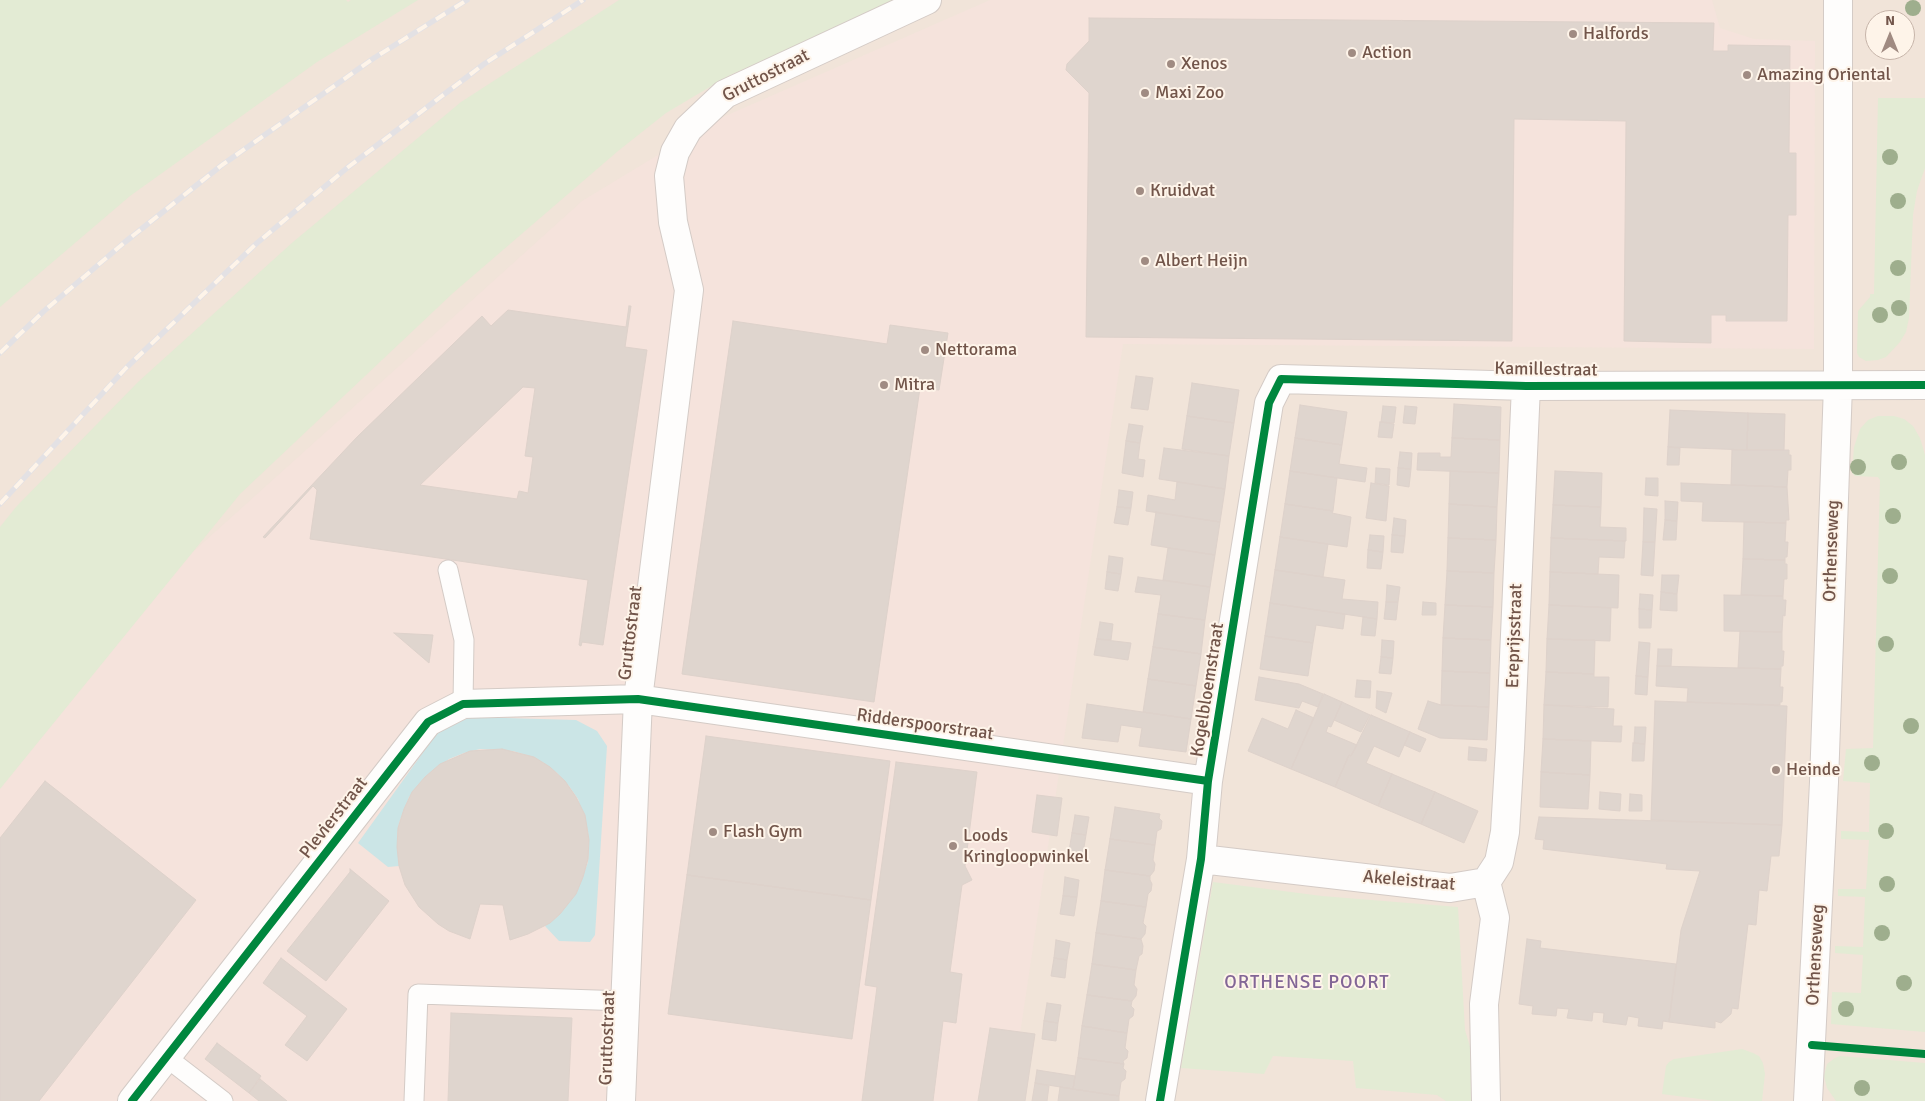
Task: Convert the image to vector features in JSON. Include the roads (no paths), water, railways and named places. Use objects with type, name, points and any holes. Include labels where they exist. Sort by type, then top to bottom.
[{"type":"street","name":"Gruttostraat","points":[[621,1101],[638,699],[689,290],[673,222],[668,176],[675,152],[688,129],[724,94],[926,0]]},
{"type":"street","name":"Orthenseweg","points":[[1808,1101],[1824,792],[1838,385],[1838,0]]},
{"type":"street","name":"Kamillestraat","points":[[1269,403],[1281,379],[1526,386],[1925,385]]},
{"type":"street","name":"Ereprijsstraat","points":[[1486,882],[1499,862],[1505,832],[1511,738],[1526,386]]},
{"type":"street","name":"Kogelbloemstraat","points":[[1160,1101],[1201,859],[1208,780],[1269,403]]},
{"type":"street","name":"Plevierstraat","points":[[132,1101],[428,722],[463,704],[638,699]]},
{"type":"street","name":"Ridderspoorstraat","points":[[638,699],[1208,780]]},
{"type":"street","name":"Akeleistraat","points":[[1201,859],[1450,888],[1486,882]]},
{"type":"street","points":[[1486,882],[1495,918],[1484,1004],[1486,1101]]},
{"type":"lane","points":[[448,570],[464,640],[463,704]]},
{"type":"lane","points":[[414,1101],[418,994],[625,1001]]},
{"type":"lane","points":[[166,1057],[222,1101]]},
{"type":"water","points":[[470,717],[576,720],[597,731],[607,746],[595,935],[590,942],[559,941],[545,926],[558,916],[577,892],[588,862],[588,831],[578,799],[569,786],[544,763],[529,756],[513,751],[480,749],[449,759],[425,777],[409,797],[399,823],[397,837],[399,866],[388,867],[358,843],[437,733]]},
{"type":"railway","points":[[0,353],[44,311],[125,242],[222,165],[374,58],[467,0]]},
{"type":"railway","points":[[0,504],[126,368],[257,243],[347,168],[484,64],[583,0]]},
{"type":"place","name":"Halfords","points":[[1573,34]]},
{"type":"place","name":"Action","points":[[1352,53]]},
{"type":"place","name":"Xenos","points":[[1171,64]]},
{"type":"place","name":"Amazing Oriental","points":[[1747,75]]},
{"type":"place","name":"Maxi Zoo","points":[[1145,93]]},
{"type":"place","name":"Kruidvat","points":[[1140,191]]},
{"type":"place","name":"Albert Heijn","points":[[1145,261]]},
{"type":"place","name":"Nettorama","points":[[925,350]]},
{"type":"place","name":"Mitra","points":[[884,385]]},
{"type":"place","name":"Heinde","points":[[1776,770]]},
{"type":"place","name":"Flash Gym","points":[[713,832]]},
{"type":"place","name":"Loods Kringloopwinkel","points":[[953,846]]},
{"type":"district","name":"ORTHENSE POORT","points":[[1307,983]]}]
